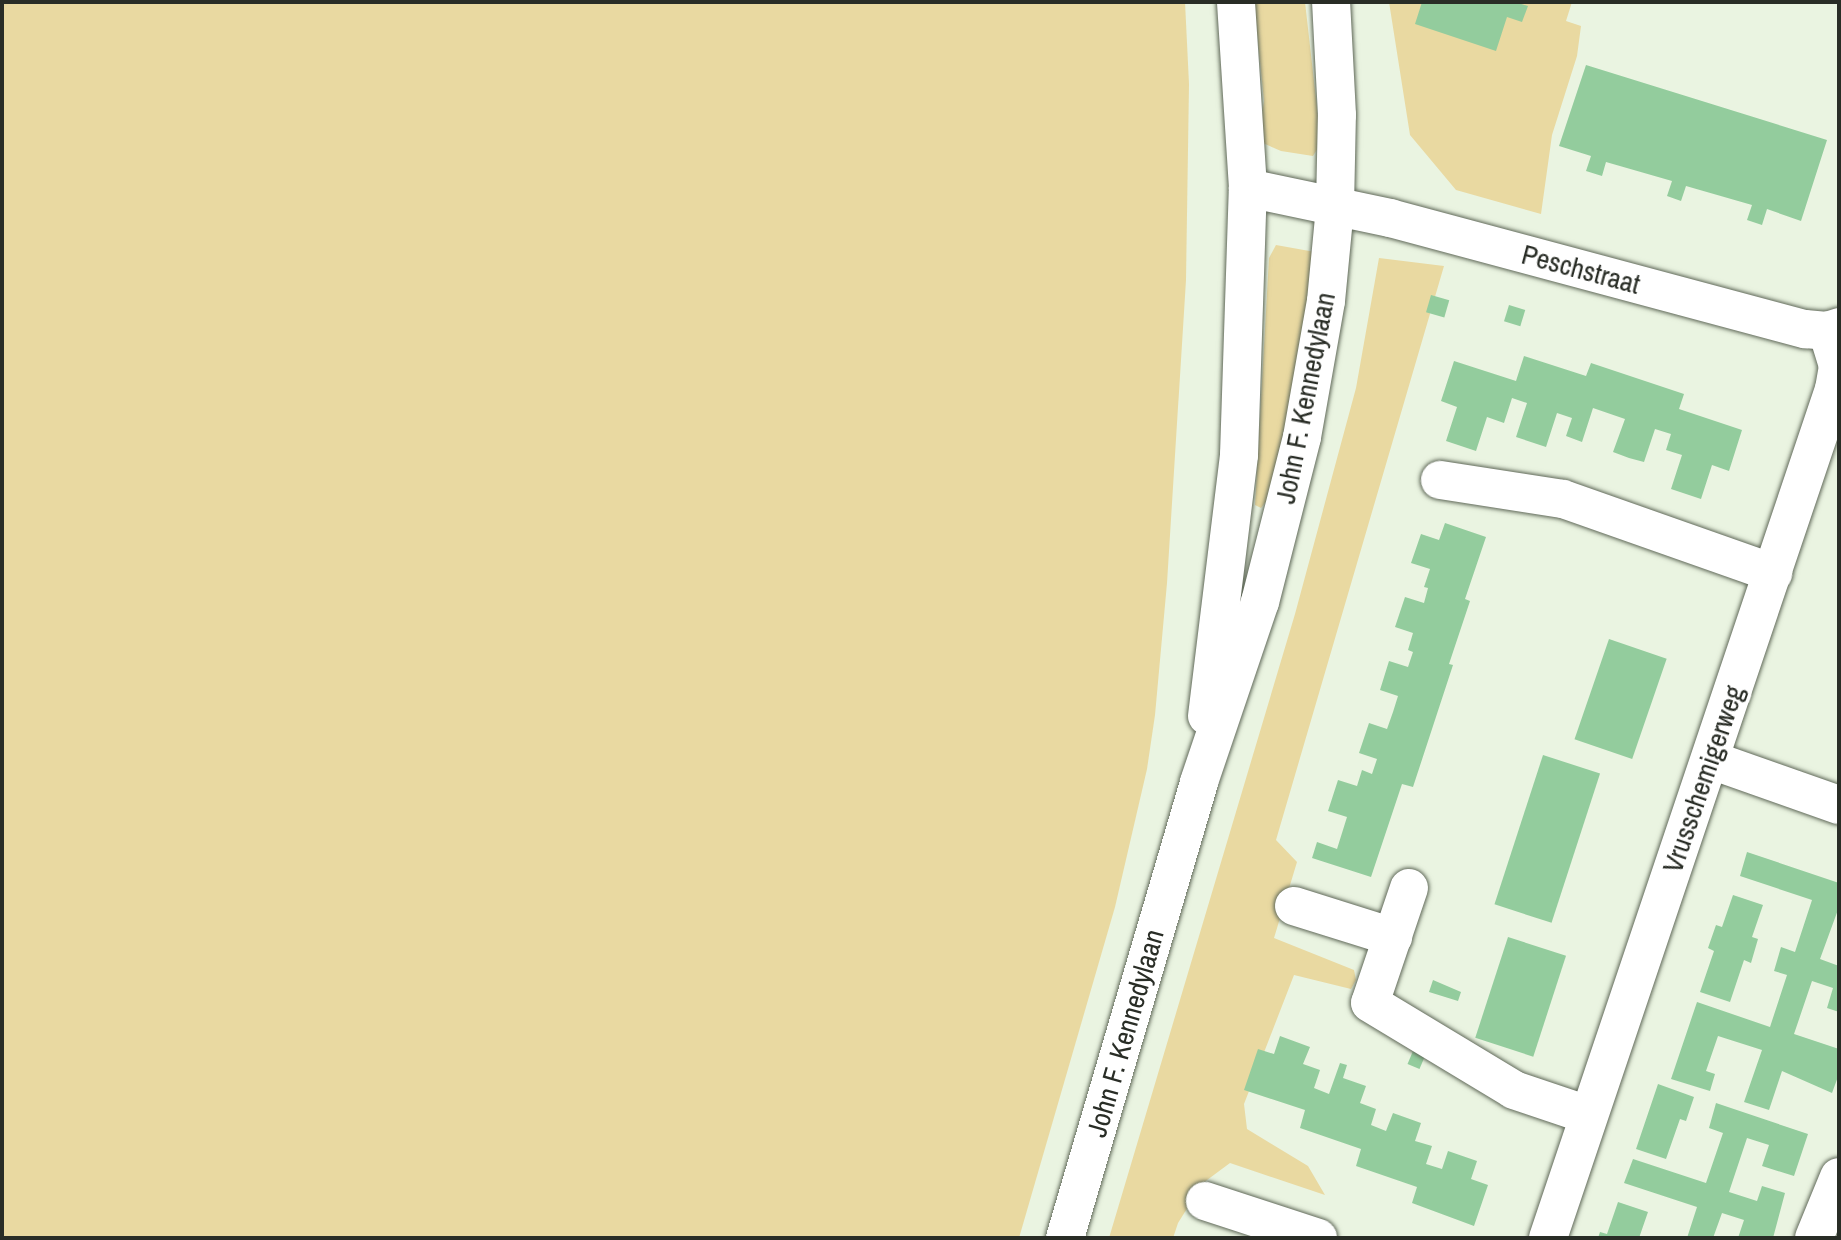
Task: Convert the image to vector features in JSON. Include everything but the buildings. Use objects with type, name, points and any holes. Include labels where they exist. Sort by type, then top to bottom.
[{"type":"street","name":"John F. Kennedylaan","points":[[1199,782],[1239,455],[1248,188],[1236,2]]},
{"type":"street","name":"John F. Kennedylaan","points":[[1065,1238],[1199,782],[1256,615],[1302,437],[1326,301],[1335,207],[1337,115],[1331,2]]},
{"type":"street","name":"Peschstraat","points":[[1248,188],[1335,207],[1797,327],[1833,329]]},
{"type":"street","name":"Vrusschemigerweg","points":[[1548,1238],[1834,389],[1838,366],[1833,329]]},
{"type":"street","points":[[1440,480],[1563,499],[1773,573]]},
{"type":"street","points":[[1711,760],[1839,805]]},
{"type":"street","points":[[1409,888],[1370,1003],[1514,1090],[1588,1115]]},
{"type":"street","points":[[1294,906],[1393,937]]},
{"type":"street","points":[[1814,1238],[1839,1177]]},
{"type":"street","points":[[1205,1201],[1318,1238]]},
{"type":"shaded area","points":[[2,2],[1185,2],[1189,84],[1186,280],[1167,583],[1155,715],[1147,769],[1115,907],[1019,1238],[2,1238]]},
{"type":"shaded area","points":[[1254,2],[1305,2],[1321,143],[1313,156],[1281,151],[1258,141],[1264,101]]},
{"type":"shaded area","points":[[1389,2],[1572,2],[1566,21],[1581,26],[1577,56],[1552,135],[1541,214],[1456,190],[1410,135]]},
{"type":"shaded area","points":[[1276,245],[1315,252],[1307,333],[1268,499],[1261,508],[1255,505],[1269,258]]},
{"type":"shaded area","points":[[1379,258],[1444,266],[1276,840],[1297,862],[1274,938],[1354,970],[1356,980],[1351,989],[1294,975],[1244,1104],[1247,1129],[1308,1166],[1325,1195],[1230,1163],[1203,1183],[1178,1223],[1173,1238],[1109,1238],[1295,614],[1356,388]]}]
